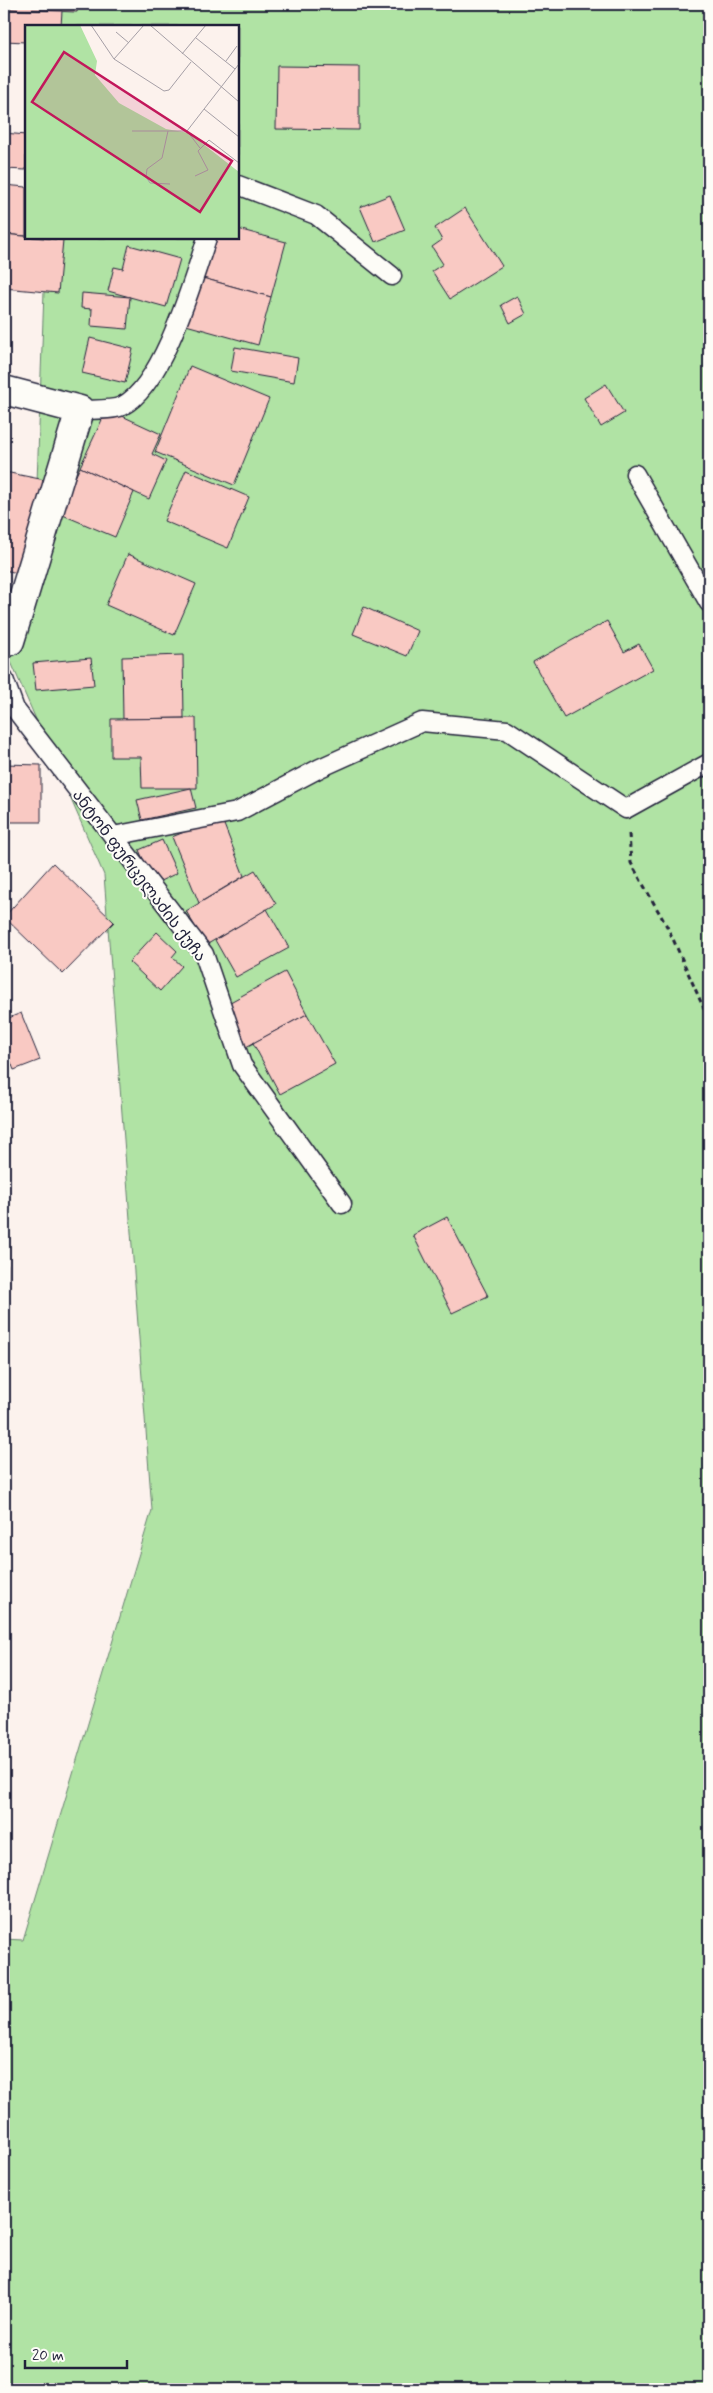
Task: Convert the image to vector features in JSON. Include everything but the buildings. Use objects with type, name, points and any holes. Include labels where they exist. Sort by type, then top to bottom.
[{"type":"street","points":[[4,390],[80,410],[10,641],[4,643]]},
{"type":"lane","points":[[239,184],[316,215],[392,276]]},
{"type":"lane","points":[[80,410],[121,407],[143,391],[180,320],[207,239]]},
{"type":"lane","points":[[634,474],[709,604]]},
{"type":"lane","name":"ანტონ ფურცელაძის ქუჩა","points":[[4,679],[15,709],[204,954],[242,1065],[342,1204]]},
{"type":"lane","points":[[113,836],[237,812],[320,768],[422,722],[507,730],[626,809],[709,763]]},
{"type":"path","points":[[626,809],[631,863],[669,930],[709,1020]]},
{"type":"green space","points":[[55,4],[709,4],[709,2389],[4,2389],[4,1939],[23,1940],[152,1510],[104,875],[4,646],[4,604],[15,581],[37,482],[46,239],[239,239],[239,25],[54,25]]}]
